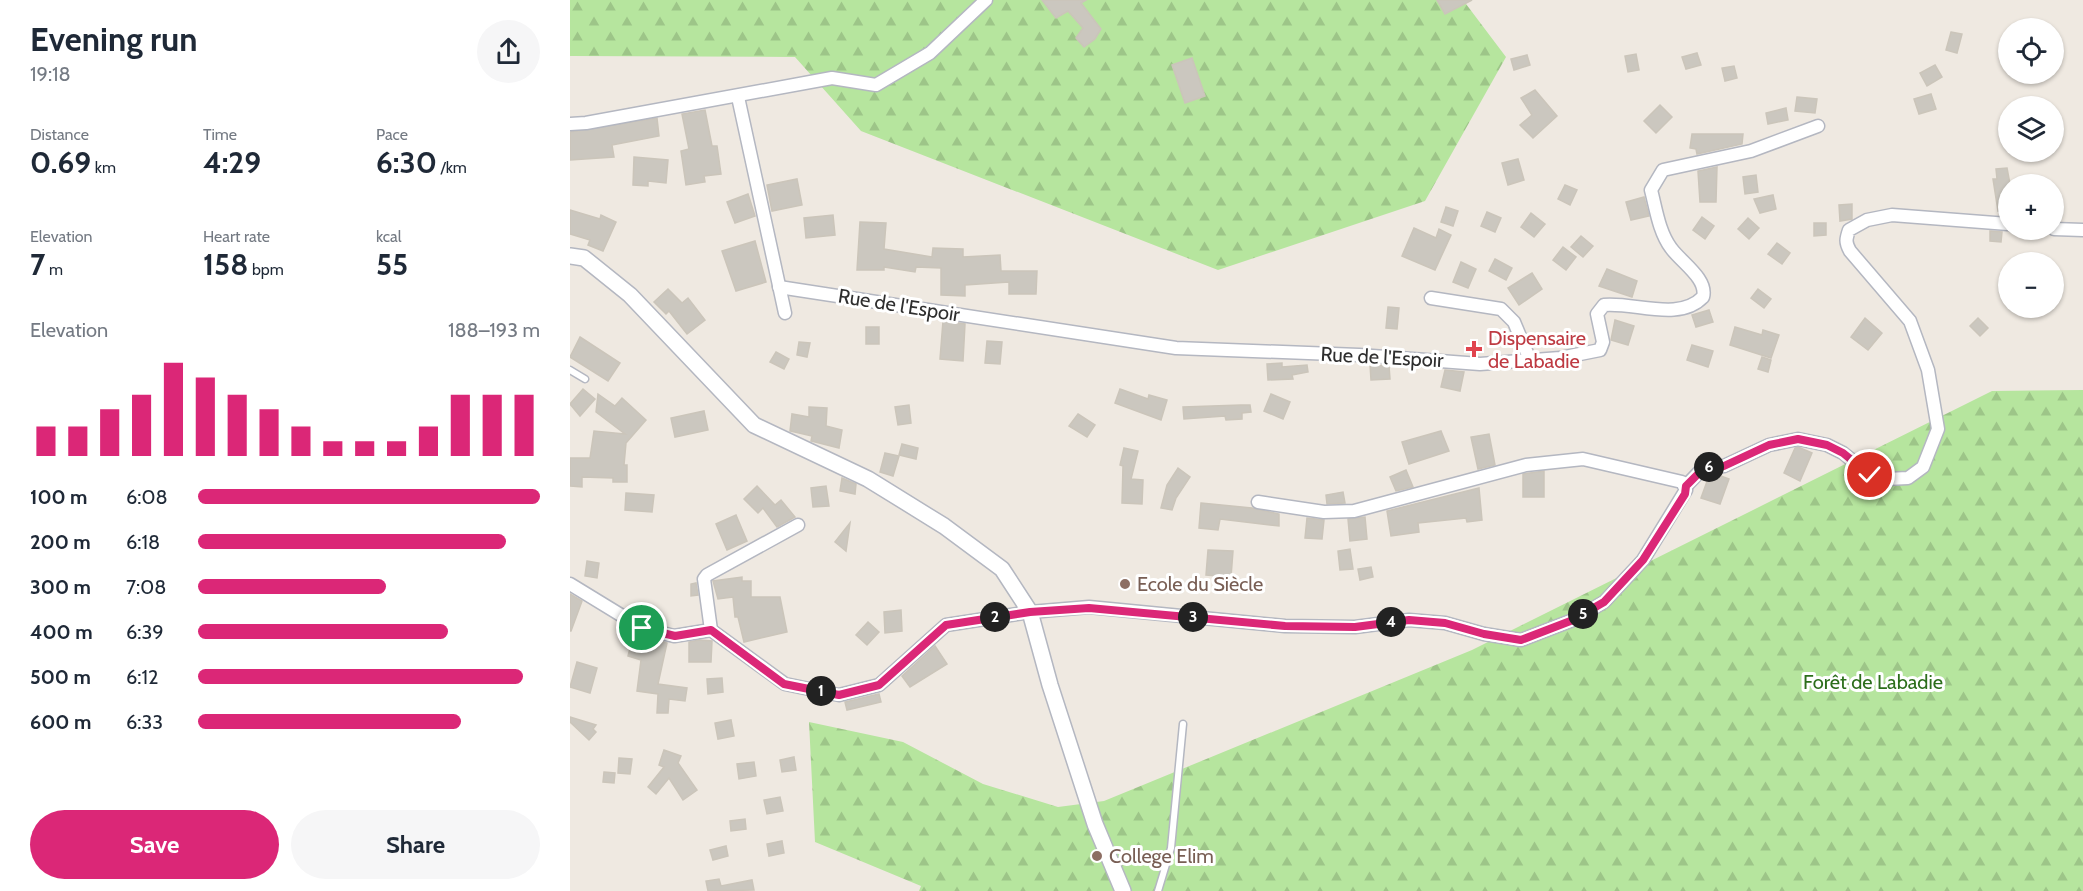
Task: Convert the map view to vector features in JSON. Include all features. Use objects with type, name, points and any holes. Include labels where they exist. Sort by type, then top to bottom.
[{"type":"street","points":[[570,124],[738,97],[832,78],[876,85],[930,53],[986,0]]},
{"type":"street","points":[[738,97],[785,313]]},
{"type":"street","name":"Rue de l'Espoir","points":[[779,287],[1176,348],[1359,355],[1480,364],[1597,352],[1603,342],[1597,314],[1604,305],[1667,309],[1691,307],[1703,297],[1703,285],[1670,246],[1663,234],[1651,190],[1663,170],[1744,153],[1818,126]]},
{"type":"street","points":[[798,525],[707,575],[704,579],[711,630],[784,684],[839,695],[879,685],[946,625],[1030,612],[1089,608],[1285,626],[1355,627],[1409,620],[1445,623],[1484,634],[1521,640],[1573,620],[1604,602],[1643,560],[1685,494],[1686,486],[1704,468],[1724,466],[1769,445],[1798,439],[1827,445],[1843,453],[1870,475],[1908,478],[1923,467],[1938,429],[1928,370],[1910,321],[1850,251],[1845,242],[1849,230],[1867,220],[1892,215],[1998,223]]},
{"type":"street","points":[[2064,229],[2083,230]]},
{"type":"street","points":[[570,256],[584,258],[630,295],[754,425],[868,479],[944,526],[1002,569],[1030,612],[1050,685],[1095,824],[1123,891]]},
{"type":"street","points":[[1431,298],[1501,309],[1514,322],[1530,360]]},
{"type":"street","points":[[1258,502],[1324,512],[1354,511],[1526,465],[1583,459],[1682,482],[1686,486]]},
{"type":"street","points":[[570,584],[642,628],[675,636],[711,630]]},
{"type":"lane","points":[[570,370],[585,379]]},
{"type":"lane","points":[[1158,891],[1171,848],[1183,724]]},
{"type":"green space","points":[[570,0],[1463,0],[1506,57],[1425,201],[1218,270],[861,131],[795,57],[570,56]]},
{"type":"green space","name":"Forêt de Labadie","points":[[2083,390],[2083,891],[919,891],[921,886],[815,842],[809,722],[903,742],[983,784],[1058,807],[1104,801],[1472,650],[1992,391]]},
{"type":"building","points":[[1042,0],[1086,0],[1081,3],[1101,29],[1095,39],[1084,47],[1076,38],[1083,28],[1068,11],[1056,18]]},
{"type":"building","points":[[1437,0],[1472,0],[1445,14]]},
{"type":"building","points":[[1951,32],[1962,34],[1957,53],[1946,50]]},
{"type":"building","points":[[1697,53],[1701,65],[1686,69],[1682,57]]},
{"type":"building","points":[[1636,54],[1639,70],[1628,72],[1625,56]]},
{"type":"building","points":[[1527,55],[1530,65],[1514,70],[1511,59]]},
{"type":"building","points":[[1192,58],[1205,96],[1185,103],[1172,65]]},
{"type":"building","points":[[1935,65],[1942,77],[1927,86],[1920,73]]},
{"type":"building","points":[[1734,66],[1737,78],[1725,81],[1722,68]]},
{"type":"building","points":[[1535,90],[1557,116],[1533,138],[1520,125],[1532,115],[1521,98]]},
{"type":"building","points":[[1931,94],[1936,109],[1919,114],[1914,99]]},
{"type":"building","points":[[1797,97],[1817,99],[1815,113],[1795,111]]},
{"type":"building","points":[[1660,105],[1672,117],[1656,133],[1644,121]]},
{"type":"building","points":[[1786,108],[1788,120],[1768,124],[1766,113]]},
{"type":"building","points":[[705,110],[712,146],[717,146],[721,174],[704,176],[705,182],[686,185],[681,151],[689,149],[682,114]]},
{"type":"building","points":[[657,118],[659,136],[612,145],[614,157],[570,160],[570,132]]},
{"type":"building","points":[[1692,134],[1743,134],[1742,144],[1697,154],[1696,149],[1690,148]]},
{"type":"building","points":[[634,157],[668,160],[666,183],[648,181],[648,186],[633,185]]},
{"type":"building","points":[[1518,159],[1524,180],[1508,185],[1502,163]]},
{"type":"building","points":[[1717,167],[1716,202],[1700,202],[1698,171]]},
{"type":"building","points":[[2007,168],[2008,174],[1998,174],[1998,211],[1993,179],[1997,179],[1996,169]]},
{"type":"building","points":[[1756,175],[1758,192],[1745,194],[1743,177]]},
{"type":"building","points":[[797,179],[802,205],[772,211],[767,185]]},
{"type":"building","points":[[1565,185],[1577,190],[1570,205],[1558,199]]},
{"type":"building","points":[[748,194],[755,216],[735,223],[727,202]]},
{"type":"building","points":[[1773,195],[1776,209],[1760,213],[1754,199]]},
{"type":"building","points":[[1644,197],[1649,216],[1631,220],[1626,202]]},
{"type":"building","points":[[1852,204],[1852,219],[1840,221],[1839,205]]},
{"type":"building","points":[[1446,207],[1458,211],[1453,226],[1441,222]]},
{"type":"building","points":[[570,210],[600,219],[601,215],[616,222],[603,251],[588,245],[590,240],[570,234]]},
{"type":"building","points":[[1487,212],[1501,218],[1495,232],[1481,226]]},
{"type":"building","points":[[1531,213],[1545,224],[1534,237],[1521,227]]},
{"type":"building","points":[[833,215],[835,235],[806,238],[804,218]]},
{"type":"building","points":[[1702,217],[1714,226],[1705,239],[1693,230]]},
{"type":"building","points":[[1748,218],[1759,228],[1749,239],[1738,229]]},
{"type":"building","points":[[860,222],[886,223],[884,249],[932,257],[933,248],[963,249],[963,257],[1000,255],[1001,271],[1037,271],[1036,294],[1009,294],[1009,282],[965,285],[965,296],[941,295],[941,268],[916,267],[915,272],[884,267],[884,270],[857,270]]},
{"type":"building","points":[[1814,223],[1826,223],[1826,235],[1814,236]]},
{"type":"building","points":[[1414,228],[1436,238],[1439,229],[1451,235],[1435,270],[1402,256]]},
{"type":"building","points":[[1990,231],[1998,232],[1998,240],[2001,242],[1990,241]]},
{"type":"building","points":[[1581,236],[1593,246],[1583,257],[1571,247]]},
{"type":"building","points":[[755,241],[766,282],[736,291],[722,251]]},
{"type":"building","points":[[1777,243],[1790,253],[1782,264],[1768,254]]},
{"type":"building","points":[[1563,247],[1576,257],[1566,270],[1553,260]]},
{"type":"building","points":[[1495,259],[1512,268],[1506,280],[1489,271]]},
{"type":"building","points":[[1461,262],[1476,269],[1468,288],[1453,282]]},
{"type":"building","points":[[1607,269],[1637,281],[1632,297],[1599,286]]},
{"type":"building","points":[[1532,273],[1542,289],[1519,305],[1508,288]]},
{"type":"building","points":[[668,289],[682,303],[688,298],[705,320],[687,334],[669,311],[666,314],[654,302]]},
{"type":"building","points":[[1758,289],[1771,299],[1764,308],[1751,298]]},
{"type":"building","points":[[1388,307],[1399,308],[1397,329],[1386,328]]},
{"type":"building","points":[[1709,310],[1713,322],[1696,327],[1692,315]]},
{"type":"building","points":[[1865,318],[1882,333],[1868,350],[1851,337]]},
{"type":"building","points":[[1978,318],[1988,328],[1980,336],[1970,326]]},
{"type":"building","points":[[1615,320],[1634,326],[1628,345],[1611,340]]},
{"type":"building","points":[[943,321],[965,324],[963,361],[940,359]]},
{"type":"building","points":[[866,327],[879,327],[879,344],[866,344]]},
{"type":"building","points":[[1735,327],[1762,335],[1763,330],[1779,335],[1771,358],[1730,345]]},
{"type":"building","points":[[580,337],[620,363],[608,381],[570,357]]},
{"type":"building","points":[[987,341],[1002,342],[1000,364],[985,363]]},
{"type":"building","points":[[799,342],[810,343],[807,357],[797,355]]},
{"type":"building","points":[[1692,345],[1713,351],[1708,367],[1687,360]]},
{"type":"building","points":[[776,352],[789,359],[784,369],[770,362]]},
{"type":"building","points":[[1762,357],[1771,360],[1768,372],[1758,369]]},
{"type":"building","points":[[1282,363],[1282,367],[1307,365],[1308,372],[1292,375],[1293,379],[1268,380],[1267,364]]},
{"type":"building","points":[[1370,364],[1389,366],[1390,379],[1371,380]]},
{"type":"building","points":[[1445,370],[1464,372],[1460,391],[1441,387]]},
{"type":"building","points":[[583,389],[595,399],[580,416],[570,404]]},
{"type":"building","points":[[1120,389],[1148,399],[1149,395],[1167,400],[1161,420],[1115,403]]},
{"type":"building","points":[[598,394],[615,406],[622,398],[646,420],[626,443],[624,465],[627,465],[627,482],[613,482],[613,478],[582,477],[582,487],[570,486],[570,458],[590,458],[594,431],[625,434],[596,412]]},
{"type":"building","points":[[1271,394],[1290,402],[1283,419],[1264,411]]},
{"type":"building","points":[[909,405],[911,423],[898,425],[895,407]]},
{"type":"building","points":[[1250,405],[1251,412],[1242,413],[1242,419],[1226,420],[1225,416],[1184,419],[1183,407]]},
{"type":"building","points":[[809,407],[827,408],[826,426],[842,430],[839,448],[811,441],[812,436],[790,431],[792,414],[809,417]]},
{"type":"building","points":[[704,411],[708,430],[675,437],[671,418]]},
{"type":"building","points":[[1078,414],[1095,425],[1087,437],[1069,426]]},
{"type":"building","points":[[1441,431],[1449,451],[1409,464],[1402,442]]},
{"type":"building","points":[[1489,434],[1495,465],[1478,469],[1471,437]]},
{"type":"building","points":[[902,444],[918,448],[916,459],[899,455]]},
{"type":"building","points":[[1798,447],[1812,453],[1800,481],[1784,473],[1795,448]]},
{"type":"building","points":[[1124,448],[1138,451],[1131,479],[1143,480],[1142,504],[1122,503],[1123,466],[1120,465]]},
{"type":"building","points":[[885,453],[899,456],[893,476],[880,472]]},
{"type":"building","points":[[1178,468],[1190,477],[1176,498],[1172,510],[1161,508],[1167,485]]},
{"type":"building","points":[[1406,470],[1413,487],[1396,491],[1390,477]]},
{"type":"building","points":[[1544,471],[1544,497],[1523,497],[1523,474]]},
{"type":"building","points":[[1718,475],[1729,479],[1720,504],[1701,498],[1709,476]]},
{"type":"building","points":[[842,478],[856,484],[855,494],[840,491]]},
{"type":"building","points":[[757,486],[775,505],[781,500],[795,517],[777,527],[763,508],[758,513],[744,499]]},
{"type":"building","points":[[826,486],[829,506],[813,507],[811,488]]},
{"type":"building","points":[[1479,488],[1482,520],[1467,522],[1466,518],[1418,523],[1419,532],[1391,536],[1387,511]]},
{"type":"building","points":[[1343,492],[1345,503],[1327,504],[1326,495]]},
{"type":"building","points":[[626,493],[654,495],[652,512],[625,510]]},
{"type":"building","points":[[1201,503],[1252,508],[1279,514],[1279,526],[1220,519],[1218,530],[1199,528]]},
{"type":"building","points":[[736,515],[747,541],[727,550],[716,524]]},
{"type":"building","points":[[1365,517],[1367,539],[1350,541],[1348,519]]},
{"type":"building","points":[[1307,518],[1324,520],[1322,539],[1305,538]]},
{"type":"building","points":[[850,523],[846,551],[835,542]]},
{"type":"building","points":[[1350,549],[1353,569],[1340,570],[1338,551]]},
{"type":"building","points":[[1208,550],[1233,551],[1231,577],[1206,575]]},
{"type":"building","points":[[587,561],[599,563],[597,578],[585,576]]},
{"type":"building","points":[[1371,567],[1373,577],[1360,580],[1358,569]]},
{"type":"building","points":[[742,577],[742,581],[751,581],[751,597],[780,597],[787,632],[744,642],[738,617],[735,617],[733,597],[718,599],[713,581]]},
{"type":"building","points":[[696,583],[698,595],[691,596],[691,584]]},
{"type":"building","points":[[570,594],[582,601],[571,631],[570,631]]},
{"type":"building","points":[[901,610],[902,631],[885,633],[884,612]]},
{"type":"building","points":[[868,622],[879,632],[867,645],[856,635]]},
{"type":"building","points":[[634,633],[667,643],[658,684],[687,688],[685,701],[669,699],[668,713],[657,713],[658,694],[637,691],[641,660],[628,656]]},
{"type":"building","points":[[712,641],[711,662],[689,662],[689,642]]},
{"type":"building","points":[[935,646],[947,664],[910,687],[902,676]]},
{"type":"building","points":[[577,662],[597,668],[590,693],[570,687]]},
{"type":"building","points":[[722,678],[723,692],[708,694],[707,679]]},
{"type":"building","points":[[879,694],[881,702],[847,710],[845,702]]},
{"type":"building","points":[[570,717],[596,725],[593,729],[596,732],[589,740],[570,722]]},
{"type":"building","points":[[731,720],[734,736],[718,739],[715,723]]},
{"type":"building","points":[[664,750],[681,756],[678,763],[697,790],[683,800],[669,778],[656,794],[648,787],[664,767],[659,765]]},
{"type":"building","points":[[794,757],[796,770],[782,772],[780,760]]},
{"type":"building","points":[[619,758],[632,759],[630,774],[618,773]]},
{"type":"building","points":[[754,762],[756,776],[739,779],[737,764]]},
{"type":"building","points":[[604,772],[615,773],[614,783],[603,782]]},
{"type":"building","points":[[780,797],[783,811],[767,814],[764,800]]},
{"type":"building","points":[[745,819],[746,829],[731,831],[730,821]]},
{"type":"building","points":[[782,841],[784,853],[769,856],[767,844]]},
{"type":"building","points":[[726,846],[728,856],[713,860],[710,850]]},
{"type":"building","points":[[719,879],[721,886],[752,880],[754,890],[708,891],[706,881]]},
{"type":"place","name":"Dispensaire de Labadie","points":[[1474,349]]},
{"type":"place","name":"Ecole du Siècle","points":[[1125,584]]},
{"type":"place","name":"College Elim","points":[[1097,856]]},
{"type":"route","points":[[642,628],[675,636],[711,630],[784,684],[839,695],[859,692],[879,685],[946,625],[1030,612],[1089,608],[1285,626],[1355,627],[1409,620],[1445,623],[1484,634],[1521,640],[1573,620],[1604,602],[1643,560],[1685,494],[1686,486],[1704,468],[1738,462],[1769,445],[1798,439],[1827,445],[1843,453],[1870,475]]}]
